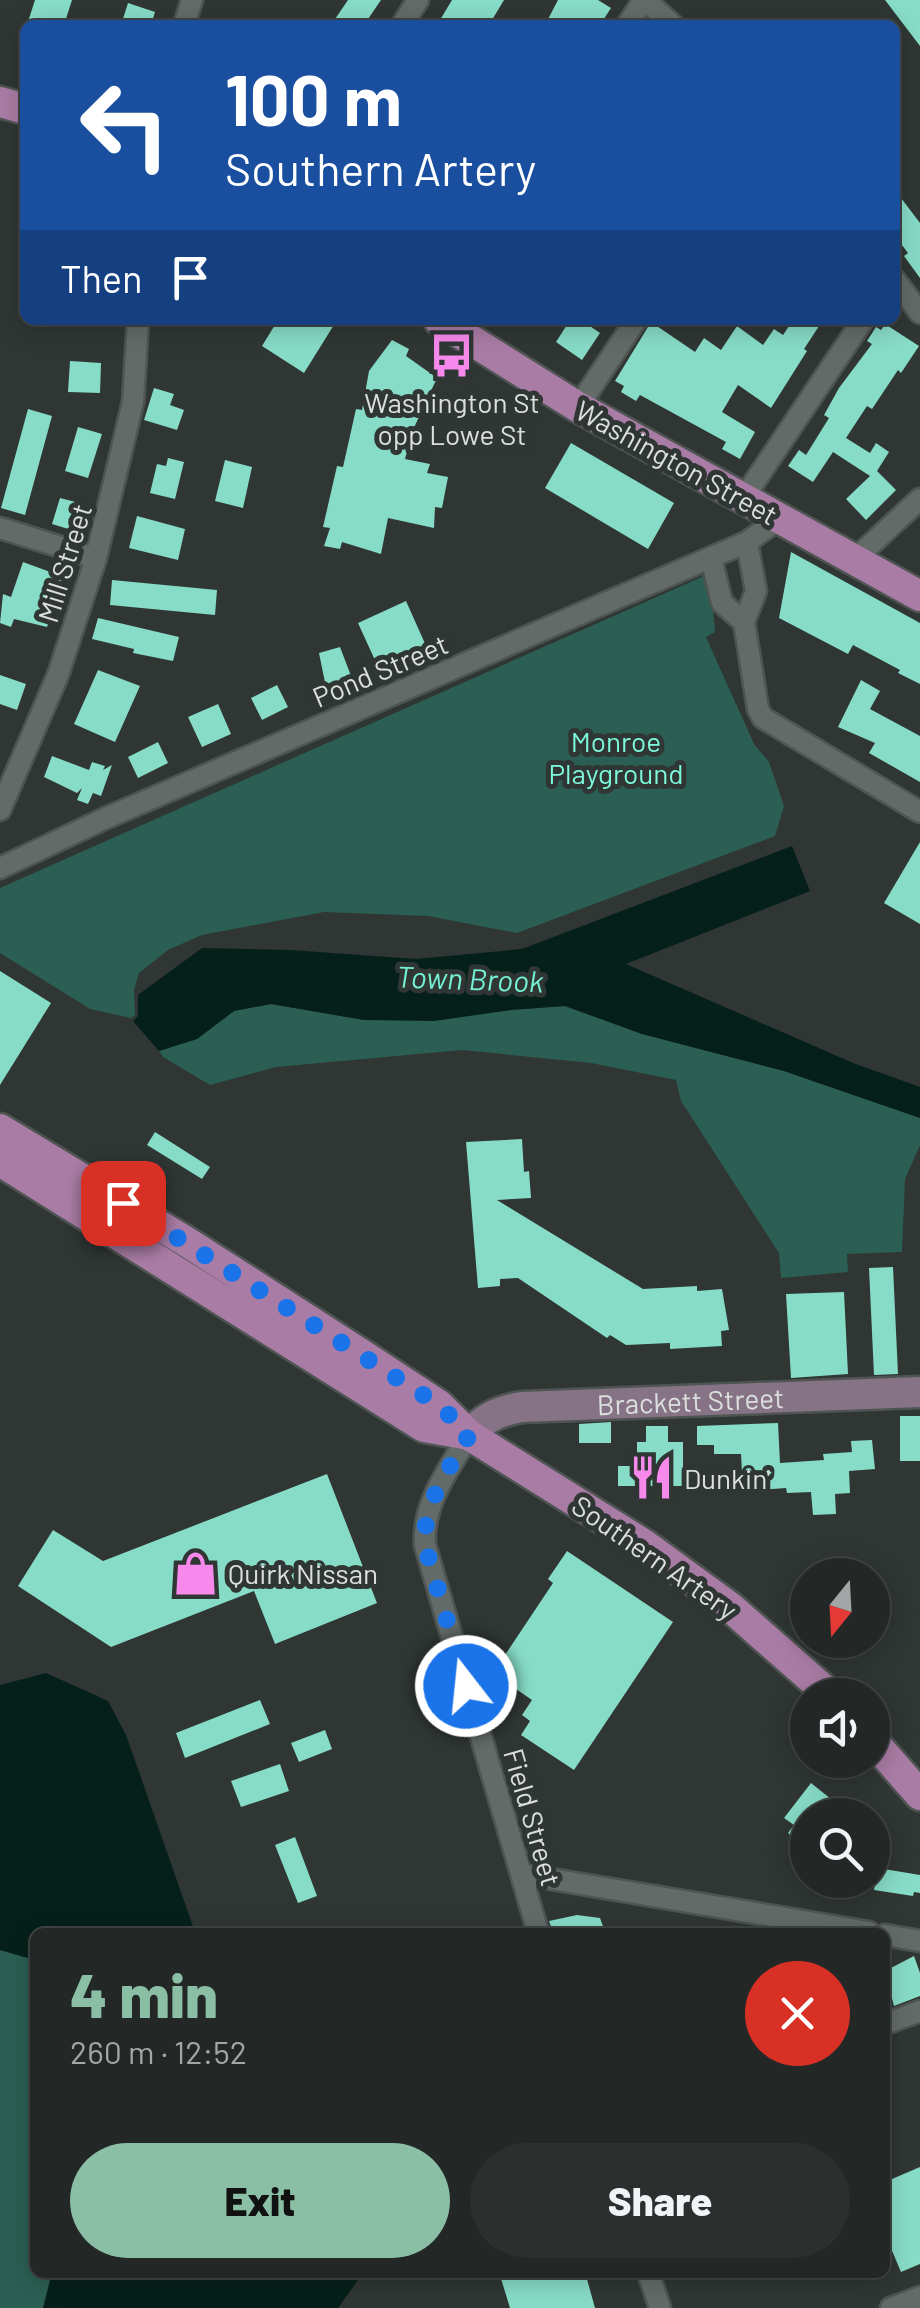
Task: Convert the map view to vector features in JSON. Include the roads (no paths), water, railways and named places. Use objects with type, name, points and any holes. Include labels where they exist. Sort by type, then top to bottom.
[{"type":"main road","name":"Washington Street","points":[[447,325],[578,408],[920,596]]},
{"type":"main road","name":"Southern Artery","points":[[0,1129],[187,1242],[439,1405],[469,1435],[687,1574],[811,1678]]},
{"type":"main road","name":"Southern Artery","points":[[0,1161],[424,1427],[469,1435]]},
{"type":"main road","points":[[890,1761],[920,1795]]},
{"type":"street","points":[[644,0],[667,20]]},
{"type":"street","points":[[900,287],[920,313]]},
{"type":"street","name":"Mill Street","points":[[0,810],[58,674],[96,558],[134,402],[138,325]]},
{"type":"street","points":[[578,408],[633,325]]},
{"type":"street","points":[[743,500],[859,325]]},
{"type":"street","points":[[854,560],[920,499]]},
{"type":"street","name":"Pond Street","points":[[0,868],[106,818],[712,558],[747,542],[779,520]]},
{"type":"street","points":[[0,528],[96,558]]},
{"type":"street","points":[[747,542],[756,591],[744,622],[762,718],[920,812]]},
{"type":"street","points":[[712,558],[722,603],[744,622]]},
{"type":"street","name":"Brackett Street","points":[[469,1435],[483,1420],[500,1411],[522,1408],[920,1392]]},
{"type":"street","name":"Field Street","points":[[469,1435],[430,1508],[424,1528],[425,1545],[537,1928]]},
{"type":"street","points":[[521,1874],[844,1928]]},
{"type":"street","points":[[890,1936],[920,1941]]},
{"type":"street","points":[[890,2022],[920,2011]]},
{"type":"street","points":[[650,2278],[660,2308]]},
{"type":"street","points":[[890,2308],[920,2297]]},
{"type":"water","name":"Town Brook","points":[[792,846],[810,891],[626,964],[853,1063],[920,1087],[920,1118],[784,1071],[642,1034],[565,1006],[434,1021],[364,1020],[271,1004],[234,1011],[197,1039],[159,1051],[133,1021],[138,1016],[138,995],[202,948],[416,959],[522,949]]},
{"type":"water","points":[[46,1673],[108,1701],[126,1735],[194,1928],[30,1928],[30,1959],[0,1950],[0,1685]]},
{"type":"water","points":[[50,2278],[359,2278],[338,2308],[43,2308]]},
{"type":"place","name":"Washington St opp Lowe St","points":[[452,356]]},
{"type":"place","name":"Dunkin'","points":[[651,1478]]},
{"type":"place","name":"Quirk Nissan","points":[[195,1573]]},
{"type":"park label","name":"Monroe Playground","points":[[616,757]]}]
